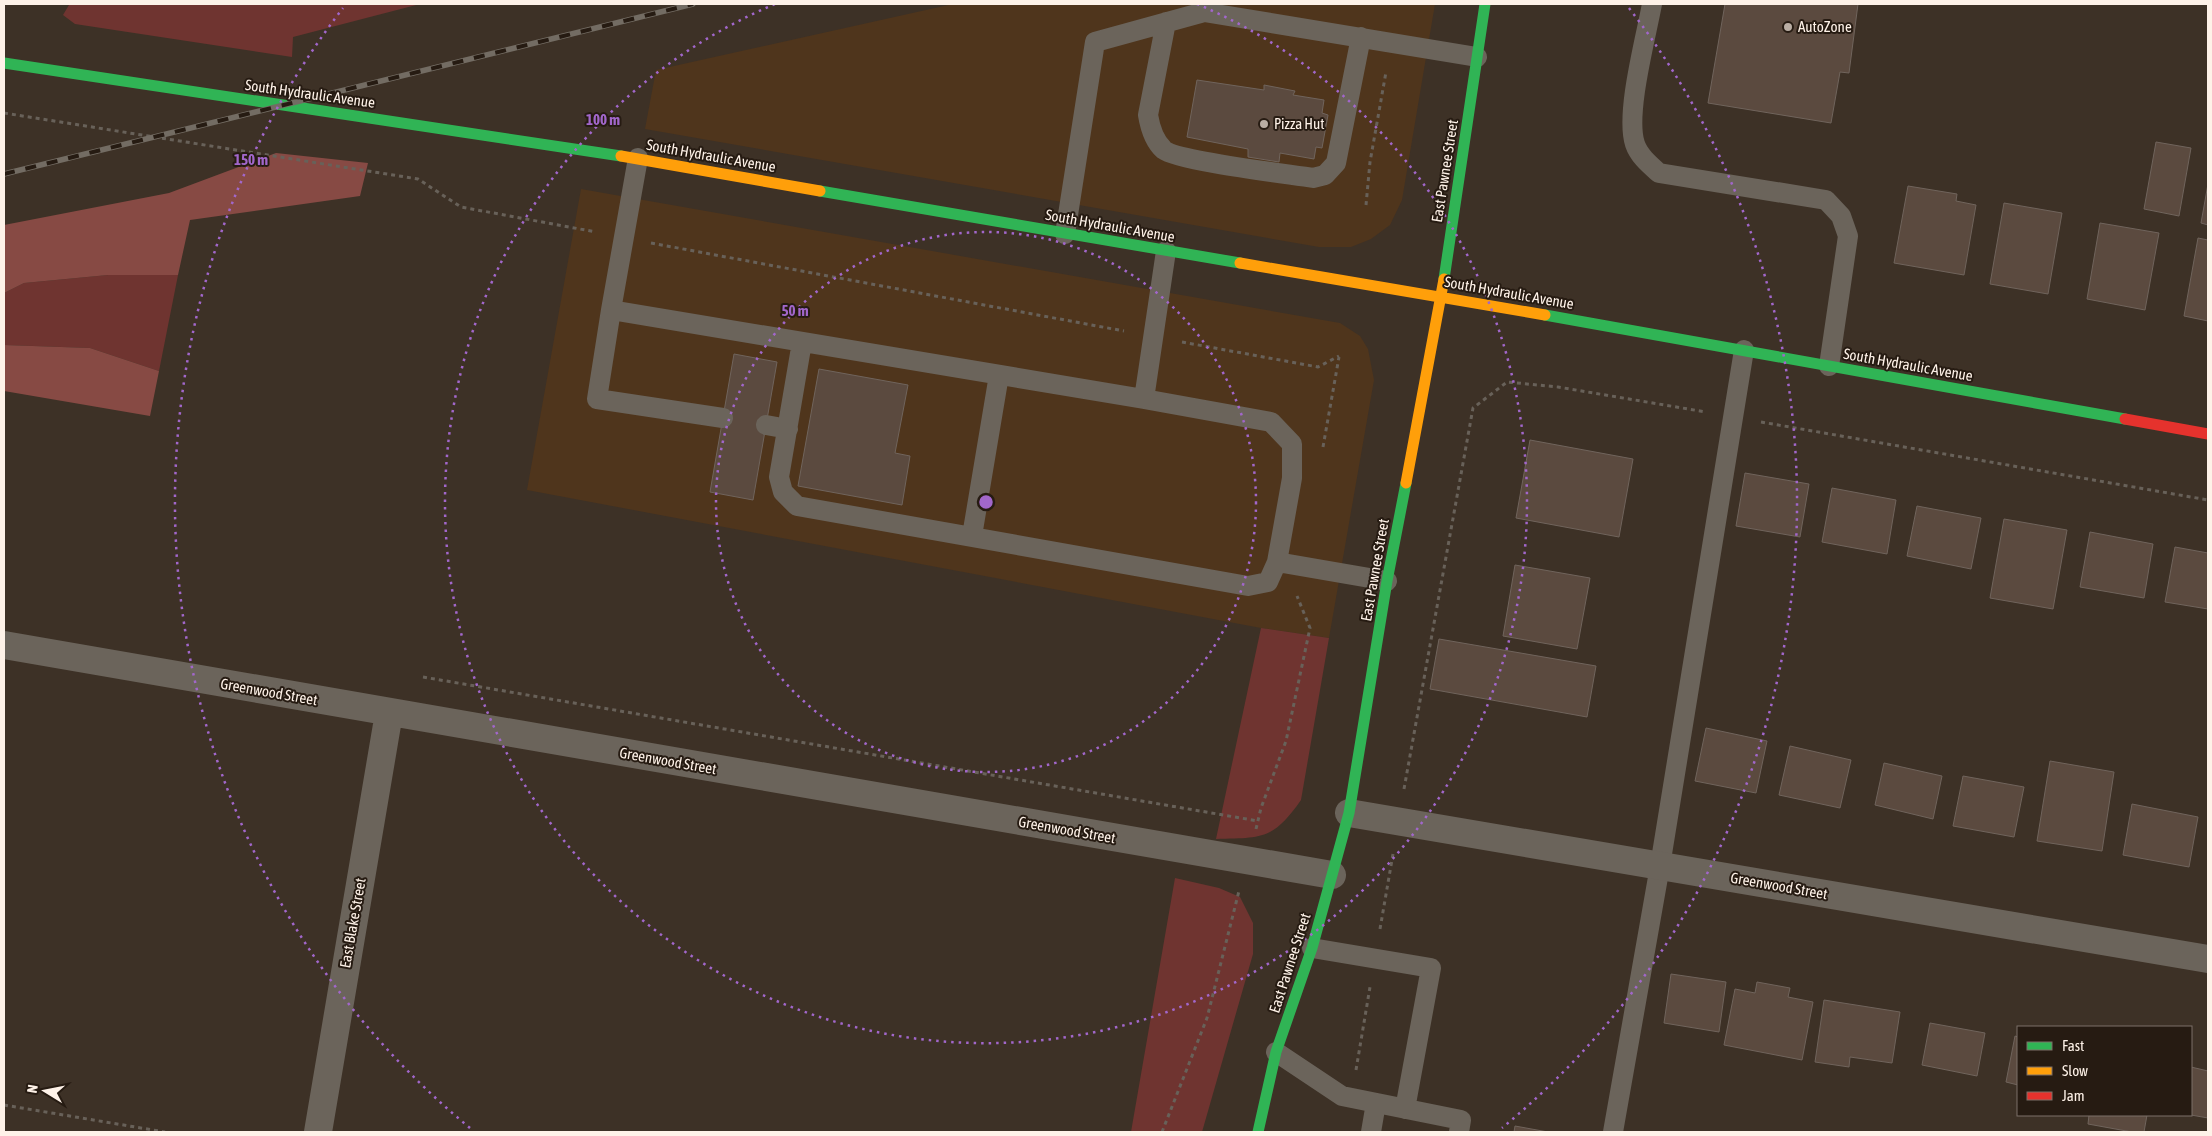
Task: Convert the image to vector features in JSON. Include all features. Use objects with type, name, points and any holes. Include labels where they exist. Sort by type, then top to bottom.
[{"type":"street","name":"East Pawnee Street","points":[[1258,1132],[1276,1052],[1312,948],[1350,813],[1388,581],[1441,296],[1485,4]]},
{"type":"street","name":"South Hydraulic Avenue","points":[[4,63],[638,158],[1065,234],[1441,296],[2208,434]]},
{"type":"street","name":"Greenwood Street","points":[[4,645],[1332,875]]},
{"type":"street","name":"East Blake Street","points":[[318,1132],[389,713]]},
{"type":"street","name":"Greenwood Street","points":[[1350,813],[2208,959]]},
{"type":"lane","points":[[1652,4],[1631,120],[1635,145],[1646,162],[1659,173],[1826,200],[1841,216],[1848,236],[1829,366]]},
{"type":"lane","points":[[1065,234],[1095,42],[1204,12],[1477,56]]},
{"type":"lane","points":[[1166,22],[1148,115],[1151,130],[1165,150],[1186,158],[1313,178],[1325,175],[1336,163],[1361,37]]},
{"type":"lane","points":[[638,158],[597,399],[723,418]]},
{"type":"lane","points":[[1144,400],[1166,251]]},
{"type":"lane","points":[[611,310],[1000,375],[1272,422],[1292,444],[1292,478],[1277,562],[1268,582],[1248,586],[797,506],[782,492],[779,477],[802,342]]},
{"type":"lane","points":[[1613,1132],[1660,866],[1744,350]]},
{"type":"lane","points":[[972,536],[1000,375]]},
{"type":"lane","points":[[766,425],[788,429]]},
{"type":"lane","points":[[1277,562],[1388,581]]},
{"type":"lane","points":[[1312,948],[1431,968],[1405,1109]]},
{"type":"lane","points":[[1276,1052],[1342,1096],[1461,1120],[1459,1132]]},
{"type":"lane","points":[[1371,1132],[1376,1103]]},
{"type":"path","points":[[1366,205],[1370,162],[1386,72]]},
{"type":"path","points":[[4,113],[418,179],[461,207],[1318,367],[1339,356],[1322,452]]},
{"type":"path","points":[[1352,1099],[1473,408],[1507,382],[1558,387],[2208,500]]},
{"type":"path","points":[[1162,1132],[1207,1018],[1258,821],[1286,740],[1310,628],[1296,595],[1302,566]]},
{"type":"path","points":[[423,677],[1258,821]]},
{"type":"path","points":[[4,1105],[165,1132]]},
{"type":"shaded area","points":[[420,4],[293,37],[292,57],[75,24],[63,15],[69,5]]},
{"type":"shaded area","points":[[953,4],[1435,4],[1402,200],[1390,225],[1371,239],[1351,247],[1319,247],[645,129],[656,70]]},
{"type":"shaded area","points":[[276,153],[368,163],[360,196],[190,220],[178,275],[108,275],[24,283],[4,293],[4,225],[169,193]]},
{"type":"shaded area","points":[[581,189],[1340,323],[1360,336],[1368,349],[1374,380],[1329,638],[1261,628],[527,490]]},
{"type":"shaded area","points":[[108,275],[178,275],[159,371],[90,348],[4,345],[4,293],[24,283]]},
{"type":"shaded area","points":[[4,345],[90,348],[159,371],[150,416],[4,391]]},
{"type":"shaded area","points":[[1261,628],[1329,638],[1301,800],[1274,830],[1256,837],[1216,839]]},
{"type":"shaded area","points":[[1175,878],[1219,888],[1240,897],[1253,923],[1253,954],[1202,1132],[1131,1132]]},
{"type":"building","points":[[1725,4],[1858,4],[1849,73],[1840,72],[1831,123],[1708,103]]},
{"type":"building","points":[[1197,80],[1264,90],[1264,85],[1295,91],[1293,95],[1324,100],[1322,113],[1328,115],[1322,148],[1316,147],[1314,159],[1280,153],[1279,162],[1248,157],[1248,149],[1187,137]]},
{"type":"building","points":[[2156,142],[2191,148],[2179,216],[2144,209]]},
{"type":"building","points":[[2208,184],[2208,225],[2201,223]]},
{"type":"building","points":[[1908,186],[1957,194],[1956,201],[1976,205],[1964,275],[1894,263]]},
{"type":"building","points":[[2004,203],[2062,213],[2048,294],[1990,284]]},
{"type":"building","points":[[2100,223],[2159,233],[2145,310],[2087,299]]},
{"type":"building","points":[[2198,238],[2208,240],[2208,321],[2184,316]]},
{"type":"building","points":[[734,354],[777,362],[753,500],[710,492]]},
{"type":"building","points":[[819,369],[908,385],[895,453],[910,456],[902,505],[798,486]]},
{"type":"building","points":[[1530,440],[1633,459],[1619,537],[1516,518]]},
{"type":"building","points":[[1745,473],[1809,484],[1800,537],[1736,526]]},
{"type":"building","points":[[1832,488],[1896,500],[1887,554],[1822,542]]},
{"type":"building","points":[[1917,506],[1981,518],[1971,569],[1907,556]]},
{"type":"building","points":[[2004,519],[2067,530],[2053,609],[1990,598]]},
{"type":"building","points":[[2090,532],[2153,544],[2144,598],[2080,587]]},
{"type":"building","points":[[2175,547],[2208,553],[2208,609],[2165,602]]},
{"type":"building","points":[[1515,565],[1590,578],[1577,649],[1503,636]]},
{"type":"building","points":[[1439,639],[1596,666],[1587,717],[1430,689]]},
{"type":"building","points":[[1706,728],[1767,741],[1756,793],[1695,781]]},
{"type":"building","points":[[1790,746],[1851,760],[1840,808],[1779,795]]},
{"type":"building","points":[[2050,761],[2114,772],[2102,851],[2037,841]]},
{"type":"building","points":[[1884,763],[1942,776],[1933,819],[1875,805]]},
{"type":"building","points":[[1963,776],[2024,787],[2014,837],[1953,826]]},
{"type":"building","points":[[2132,804],[2198,817],[2189,867],[2123,855]]},
{"type":"building","points":[[1671,974],[1726,982],[1719,1032],[1664,1023]]},
{"type":"building","points":[[1757,982],[1790,988],[1788,997],[1813,1002],[1802,1060],[1724,1045],[1735,989],[1755,993]]},
{"type":"building","points":[[1824,1000],[1900,1012],[1892,1063],[1850,1057],[1849,1067],[1815,1062]]},
{"type":"building","points":[[1930,1023],[1985,1033],[1977,1076],[1922,1065]]},
{"type":"building","points":[[2015,1036],[2017,1037],[2017,1085],[2006,1082]]},
{"type":"building","points":[[2192,1067],[2208,1071],[2208,1118],[2192,1115]]},
{"type":"building","points":[[2089,1116],[2147,1116],[2144,1132],[2132,1132],[2088,1124]]},
{"type":"building","points":[[1515,1126],[1548,1132],[1514,1132]]},
{"type":"railway","points":[[4,174],[693,4]]},
{"type":"traffic: fast","points":[[1444,279],[1485,4]]},
{"type":"traffic: fast","points":[[4,63],[621,156]]},
{"type":"traffic: fast","points":[[820,191],[1240,263]]},
{"type":"traffic: fast","points":[[1545,315],[2125,419]]},
{"type":"traffic: fast","points":[[1258,1132],[1276,1052],[1312,948],[1349,813],[1387,581],[1406,483]]},
{"type":"traffic: slow","points":[[621,156],[820,191]]},
{"type":"traffic: slow","points":[[1240,263],[1545,315]]},
{"type":"traffic: slow","points":[[1406,483],[1444,279]]},
{"type":"traffic: jam","points":[[2125,419],[2208,434]]},
{"type":"place","name":"AutoZone","points":[[1788,27]]},
{"type":"place","name":"Pizza Hut","points":[[1264,124]]}]
